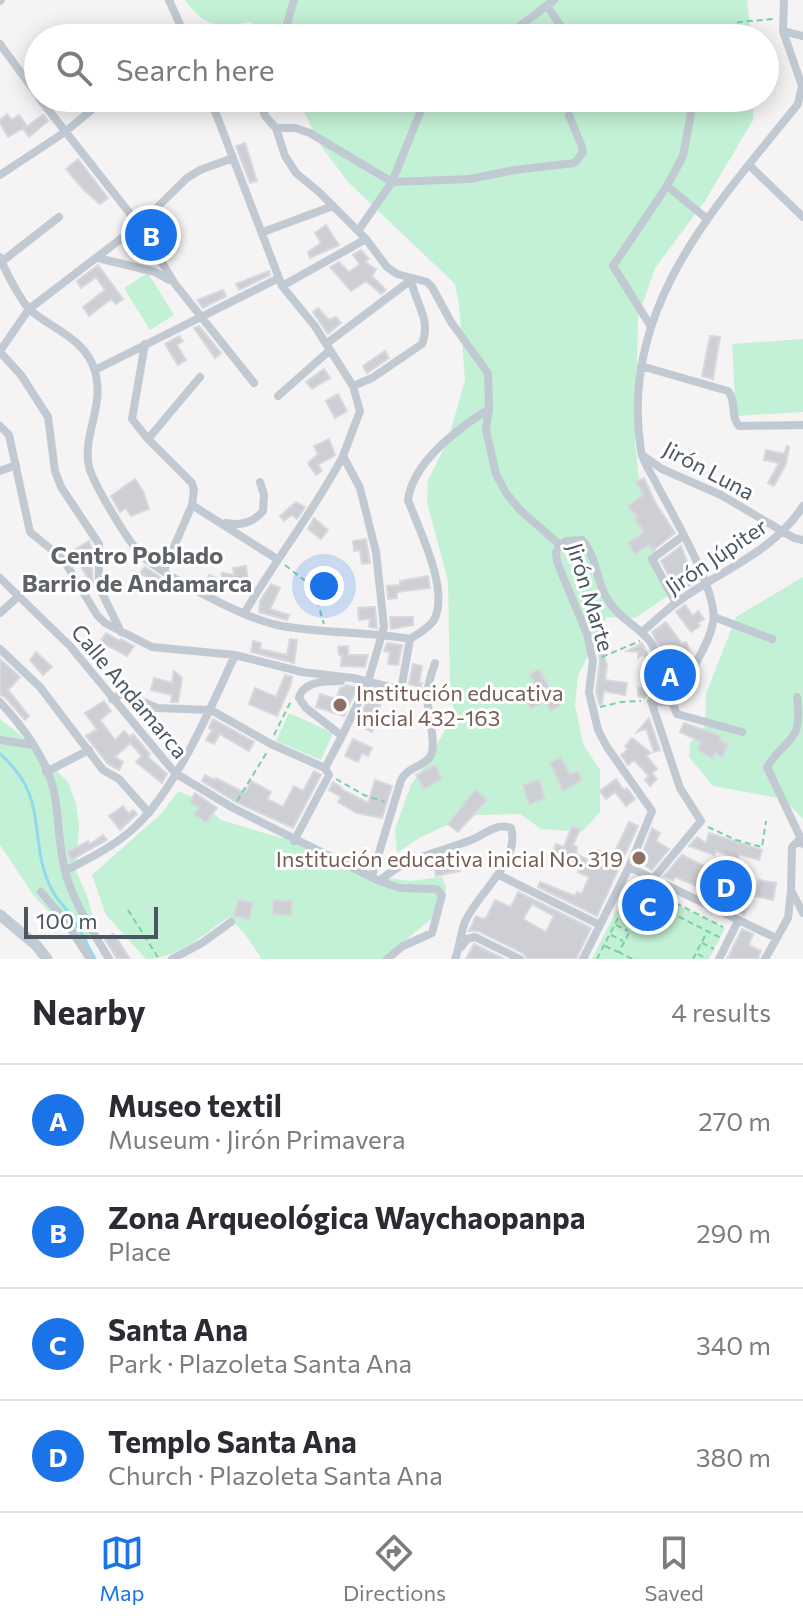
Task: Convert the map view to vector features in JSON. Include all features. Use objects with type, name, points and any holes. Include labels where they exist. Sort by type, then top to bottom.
[{"type":"street","points":[[169,0],[180,24]]},
{"type":"street","points":[[287,24],[294,0]]},
{"type":"street","points":[[672,702],[709,636],[714,617],[706,584],[641,454],[638,396],[641,366],[650,325],[678,265],[706,218],[798,104],[802,94],[783,31],[784,0]]},
{"type":"street","points":[[522,24],[550,3],[561,24]]},
{"type":"street","points":[[783,31],[803,36]]},
{"type":"street","points":[[0,44],[24,77]]},
{"type":"street","points":[[50,112],[139,225],[175,284],[254,383]]},
{"type":"street","points":[[0,175],[65,132],[89,112]]},
{"type":"street","points":[[215,112],[281,282],[314,325],[353,386],[360,411],[343,456],[326,488],[245,612]]},
{"type":"street","name":"Jirón Marte","points":[[264,112],[276,128],[285,156],[296,173],[366,239],[387,267],[411,280],[427,282],[432,287],[451,322],[485,366],[489,380],[486,430],[496,474],[520,510],[560,545],[556,552],[557,562],[587,634],[593,661],[589,692],[598,730],[651,806],[651,815],[629,867]]},
{"type":"street","points":[[358,231],[392,182],[420,112]]},
{"type":"street","points":[[650,325],[613,266],[667,186],[683,156],[691,112]]},
{"type":"street","points":[[276,128],[295,128],[310,133],[392,182],[470,179],[575,163],[583,152],[569,115]]},
{"type":"street","points":[[121,633],[102,593],[99,544],[61,487],[55,471],[48,417],[21,375],[0,351],[29,309],[139,225],[187,178],[233,158]]},
{"type":"street","points":[[749,165],[803,217]]},
{"type":"street","points":[[667,186],[706,218]]},
{"type":"street","points":[[263,232],[333,206]]},
{"type":"street","points":[[59,217],[1,261],[29,309],[64,331],[88,357],[95,370],[99,399],[88,448],[90,468],[124,534],[142,555],[205,595],[272,624],[326,632],[380,633],[410,639],[427,629],[439,606],[437,584],[408,500],[410,489],[423,467],[460,427],[489,409]]},
{"type":"street","points":[[95,370],[201,316],[281,282],[366,239]]},
{"type":"street","points":[[98,258],[155,272],[175,284]]},
{"type":"street","points":[[278,396],[327,347],[411,280],[423,312],[422,344],[372,378],[353,386]]},
{"type":"street","points":[[145,344],[132,419],[192,483],[194,490],[192,505],[164,570]]},
{"type":"street","points":[[641,366],[728,391],[732,396],[735,422],[739,426],[803,425]]},
{"type":"street","points":[[148,439],[200,377]]},
{"type":"street","points":[[0,426],[9,435],[30,532],[63,559],[97,615],[121,633],[152,647],[235,655],[302,672],[368,682],[427,696]]},
{"type":"street","name":"Jirón Luna","points":[[641,454],[662,469],[721,495],[803,540]]},
{"type":"street","points":[[294,841],[368,682],[384,627],[376,552],[360,488],[343,456]]},
{"type":"street","points":[[0,471],[16,465]]},
{"type":"street","points":[[221,522],[240,525],[258,517],[264,503],[260,482]]},
{"type":"street","points":[[192,505],[277,559]]},
{"type":"street","name":"Jirón Júpiter","points":[[646,634],[676,603],[748,559],[784,532],[803,506]]},
{"type":"street","points":[[676,603],[652,559],[683,536]]},
{"type":"street","points":[[560,545],[566,541],[582,540],[587,545],[596,577],[608,601],[646,634],[660,664],[661,684],[658,695],[651,701]]},
{"type":"street","name":"Calle Andamarca","points":[[0,578],[70,646],[175,773],[294,841],[376,878],[400,888],[437,889],[442,895],[432,933],[403,946],[387,959]]},
{"type":"street","points":[[0,613],[20,595]]},
{"type":"street","points":[[714,617],[772,639]]},
{"type":"street","points":[[401,690],[410,639]]},
{"type":"street","points":[[0,649],[40,687],[103,770],[119,779],[149,813]]},
{"type":"street","points":[[65,871],[113,844],[149,813],[211,710],[235,655]]},
{"type":"street","points":[[376,878],[393,804],[405,773],[427,760],[432,752],[427,696],[435,663]]},
{"type":"street","points":[[342,736],[306,708],[299,698],[306,686],[330,681],[368,682]]},
{"type":"street","points":[[112,699],[127,695],[157,708],[211,710],[327,772]]},
{"type":"street","points":[[765,959],[788,918],[792,847],[798,841],[802,842],[767,767],[795,736],[801,719],[797,697]]},
{"type":"street","points":[[651,701],[672,702]]},
{"type":"street","points":[[651,701],[680,788],[701,818],[653,879]]},
{"type":"street","points":[[0,702],[25,730],[46,772],[54,794],[65,871],[89,925],[109,959]]},
{"type":"street","points":[[672,702],[677,714],[742,732]]},
{"type":"street","points":[[0,740],[33,745]]},
{"type":"street","points":[[46,772],[89,750]]},
{"type":"street","points":[[376,878],[416,857],[469,841],[505,825],[511,828],[513,838],[499,875],[474,905],[465,923],[457,955]]},
{"type":"street","points":[[583,959],[629,867],[776,938]]},
{"type":"street","points":[[499,875],[600,925]]},
{"type":"street","points":[[791,891],[803,913]]},
{"type":"street","points":[[41,892],[64,919],[90,959]]},
{"type":"street","points":[[0,915],[36,945],[47,959]]},
{"type":"street","points":[[717,954],[738,921]]},
{"type":"street","points":[[172,959],[231,922]]},
{"type":"street","points":[[457,955],[467,939],[475,937],[520,959]]},
{"type":"path","points":[[736,24],[782,19]]},
{"type":"path","points":[[277,559],[313,587],[326,632]]},
{"type":"path","points":[[593,661],[646,634]]},
{"type":"path","points":[[233,808],[271,744],[291,700],[299,698]]},
{"type":"path","points":[[593,709],[621,702],[651,701]]},
{"type":"path","points":[[327,772],[364,795],[393,804]]},
{"type":"path","points":[[699,824],[762,847],[766,821]]},
{"type":"path","points":[[597,959],[636,883],[726,929]]},
{"type":"path","points":[[631,893],[721,938]]},
{"type":"path","points":[[660,907],[665,898]]},
{"type":"path","points":[[619,952],[646,900]]},
{"type":"path","points":[[625,904],[640,912]]},
{"type":"path","points":[[128,910],[159,959]]},
{"type":"path","points":[[620,915],[634,922]]},
{"type":"path","points":[[694,925],[699,915]]},
{"type":"path","points":[[614,924],[629,932]]},
{"type":"path","points":[[693,959],[707,931]]},
{"type":"path","points":[[610,934],[624,942]]},
{"type":"path","points":[[701,943],[717,954]]},
{"type":"path","points":[[604,945],[632,959]]},
{"type":"path","points":[[696,953],[707,959]]},
{"type":"green space","points":[[185,0],[747,0],[750,24],[214,24],[193,10]]},
{"type":"green space","points":[[304,112],[753,112],[753,120],[705,201],[655,268],[638,317],[635,443],[639,478],[649,509],[658,561],[672,593],[635,618],[606,617],[578,676],[575,705],[583,744],[600,770],[600,812],[582,832],[541,829],[520,814],[477,815],[419,838],[397,853],[395,829],[411,785],[454,714],[450,682],[448,581],[427,502],[428,480],[448,440],[465,380],[459,305],[455,284],[349,183],[321,146]]},
{"type":"green space","points":[[148,273],[174,315],[150,330],[124,288]]},
{"type":"green space","points":[[803,339],[803,412],[736,416],[732,344]]},
{"type":"green space","points":[[803,577],[803,819],[784,799],[713,786],[689,757],[690,743],[705,726],[706,694],[736,617]]},
{"type":"green space","points":[[289,713],[333,733],[321,760],[276,741]]},
{"type":"green space","points":[[0,719],[68,782],[76,804],[79,826],[76,871],[93,917],[88,940],[89,956],[34,896],[0,845]]},
{"type":"green space","points":[[178,791],[195,798],[221,820],[281,838],[309,841],[381,877],[410,881],[442,877],[446,888],[441,911],[408,938],[393,959],[262,959],[229,917],[179,950],[146,959],[106,915],[92,875],[162,813]]},
{"type":"green space","points":[[631,882],[725,928],[709,959],[592,959]]},
{"type":"building","points":[[7,114],[12,120],[19,115],[27,126],[8,137],[0,123]]},
{"type":"building","points":[[43,115],[48,121],[29,137],[23,129]]},
{"type":"building","points":[[245,143],[257,181],[250,183],[236,146]]},
{"type":"building","points":[[78,159],[108,198],[100,204],[66,169]]},
{"type":"building","points":[[326,225],[339,245],[310,258],[308,252],[321,243],[315,233]]},
{"type":"building","points":[[361,250],[369,259],[365,262],[376,269],[372,276],[386,290],[381,294],[366,281],[351,291],[330,267],[339,262],[349,272],[360,264],[353,255]]},
{"type":"building","points":[[98,265],[123,299],[116,304],[111,299],[89,316],[83,307],[105,290],[96,277],[81,288],[77,281]]},
{"type":"building","points":[[269,271],[270,275],[239,290],[236,284]]},
{"type":"building","points":[[223,290],[226,296],[203,308],[197,300]]},
{"type":"building","points":[[318,308],[329,320],[336,317],[341,323],[328,334],[313,312]]},
{"type":"building","points":[[199,326],[221,353],[215,358],[194,328]]},
{"type":"building","points":[[179,336],[183,341],[177,345],[186,360],[178,365],[165,344]]},
{"type":"building","points":[[710,336],[720,337],[713,379],[702,376]]},
{"type":"building","points":[[385,351],[389,358],[367,373],[363,366]]},
{"type":"building","points":[[324,369],[330,378],[312,389],[306,382]]},
{"type":"building","points":[[338,394],[347,411],[335,418],[326,401]]},
{"type":"building","points":[[329,439],[335,455],[318,465],[322,471],[316,475],[308,463],[318,454],[314,446]]},
{"type":"building","points":[[787,446],[786,464],[774,486],[768,483],[779,463],[764,460],[766,450],[784,454]]},
{"type":"building","points":[[644,478],[675,533],[653,550],[649,545],[635,554],[628,543],[644,532],[628,506],[643,495],[636,482]]},
{"type":"building","points":[[135,479],[149,509],[131,516],[126,508],[120,512],[111,496]]},
{"type":"building","points":[[296,502],[305,507],[302,512],[297,519],[291,515],[284,521],[280,516]]},
{"type":"building","points":[[314,518],[328,530],[321,539],[308,529]]},
{"type":"building","points":[[366,539],[370,563],[362,564],[360,550],[354,551],[353,541]]},
{"type":"building","points":[[89,541],[92,549],[83,556],[92,567],[93,585],[89,588],[84,580],[87,577],[72,551]]},
{"type":"building","points":[[681,546],[695,582],[686,588],[680,574],[671,580],[661,561]]},
{"type":"building","points":[[246,566],[248,581],[204,587],[209,575],[221,580],[222,573],[234,575],[233,568]]},
{"type":"building","points":[[145,567],[169,583],[164,588],[140,573]]},
{"type":"building","points":[[428,576],[430,588],[397,592],[397,598],[388,599],[387,586]]},
{"type":"building","points":[[271,584],[280,588],[270,609],[289,615],[287,620],[259,612],[260,601]]},
{"type":"building","points":[[685,605],[693,616],[698,611],[704,619],[691,632],[676,612]]},
{"type":"building","points":[[375,607],[377,628],[369,627],[370,619],[359,620],[358,608]]},
{"type":"building","points":[[390,617],[413,617],[413,625],[391,629]]},
{"type":"building","points":[[666,622],[682,644],[686,642],[691,654],[668,665],[652,632]]},
{"type":"building","points":[[106,633],[134,646],[127,656],[100,642]]},
{"type":"building","points":[[598,638],[607,665],[605,680],[627,683],[625,695],[604,691],[602,704],[599,704],[596,692],[600,661],[595,639]]},
{"type":"building","points":[[290,639],[297,640],[294,663],[251,652],[253,641],[261,643],[260,649],[287,655]]},
{"type":"building","points":[[387,643],[402,645],[398,665],[388,664],[390,652],[384,651]]},
{"type":"building","points":[[642,643],[652,664],[654,681],[653,690],[645,698],[638,696],[638,687],[646,689],[648,672],[644,654],[638,658],[638,652],[627,651]]},
{"type":"building","points":[[348,646],[348,655],[368,655],[365,667],[341,666],[342,655],[339,655],[338,647]]},
{"type":"building","points":[[36,652],[52,667],[43,675],[30,660]]},
{"type":"building","points":[[0,659],[20,677],[8,690],[29,716],[25,720],[0,695]]},
{"type":"building","points":[[413,664],[422,666],[421,687],[409,684]]},
{"type":"building","points":[[539,669],[560,706],[551,711],[545,701],[531,709],[520,690],[534,682],[530,674]]},
{"type":"building","points":[[174,671],[182,678],[178,702],[171,702],[172,695],[151,690],[154,678],[172,683]]},
{"type":"building","points":[[285,675],[292,677],[291,684],[277,716],[249,704],[255,688],[276,697]]},
{"type":"building","points":[[347,685],[357,688],[344,716],[316,707],[320,694],[336,699],[340,688]]},
{"type":"building","points":[[372,691],[383,695],[372,732],[358,725],[361,721],[358,720]]},
{"type":"building","points":[[104,701],[111,711],[100,720],[115,740],[124,731],[130,737],[133,734],[150,754],[148,757],[167,774],[162,783],[136,762],[142,756],[130,743],[115,757],[123,762],[119,770],[108,764],[86,736],[97,729],[85,713]]},
{"type":"building","points":[[649,718],[660,750],[654,752],[646,729],[637,732]]},
{"type":"building","points":[[213,719],[254,742],[249,751],[220,734],[214,744],[206,740],[212,730],[209,728]]},
{"type":"building","points":[[684,723],[721,736],[720,740],[728,744],[722,757],[715,753],[712,759],[697,749],[701,742],[680,732]]},
{"type":"building","points":[[632,738],[651,753],[646,755],[657,769],[652,773],[657,779],[650,786],[645,780],[649,776],[634,760],[628,765],[621,755],[628,749],[625,746]]},
{"type":"building","points":[[353,739],[372,748],[368,756],[362,753],[358,762],[345,756]]},
{"type":"building","points":[[561,757],[570,774],[577,771],[582,780],[563,791],[550,763]]},
{"type":"building","points":[[435,765],[442,779],[424,789],[416,775]]},
{"type":"building","points":[[314,771],[321,775],[293,828],[236,802],[202,781],[205,775],[216,778],[245,793],[251,781],[271,792],[267,799],[283,807],[294,786],[303,791]]},
{"type":"building","points":[[616,779],[635,799],[626,806],[615,792],[606,799],[600,791]]},
{"type":"building","points":[[375,780],[392,786],[382,818],[357,813],[338,802],[341,797],[329,790],[333,782],[368,803]]},
{"type":"building","points":[[539,780],[545,799],[529,804],[523,785]]},
{"type":"building","points":[[475,790],[487,800],[458,832],[448,824]]},
{"type":"building","points":[[195,793],[217,808],[206,823],[194,814],[199,808],[190,802]]},
{"type":"building","points":[[123,806],[129,814],[133,810],[137,814],[120,830],[109,816]]},
{"type":"building","points":[[629,822],[638,826],[597,916],[538,887],[540,882],[575,896],[577,892],[582,894],[589,877],[578,872],[580,867],[549,862],[556,844],[564,847],[572,826],[580,829],[573,845],[577,847],[576,854],[592,862],[598,850],[613,856]]},
{"type":"building","points":[[652,828],[660,833],[656,841],[669,849],[652,870],[639,862]]},
{"type":"building","points":[[709,833],[762,850],[759,860],[716,851],[714,855],[689,846],[697,837],[706,843]]},
{"type":"building","points":[[103,835],[107,840],[71,860],[68,852],[88,841],[90,844]]},
{"type":"building","points":[[451,855],[457,859],[460,871],[436,876],[433,860]]},
{"type":"building","points":[[682,855],[708,868],[704,878],[751,900],[744,915],[711,899],[713,893],[675,877],[673,880],[664,876]]},
{"type":"building","points":[[759,880],[776,883],[773,900],[756,896]]},
{"type":"building","points":[[518,892],[591,928],[576,959],[527,959],[523,953],[478,931],[469,931],[476,916],[486,918],[495,900],[511,907]],"holes":[[[532,904],[554,916],[546,932],[523,919]]]},
{"type":"building","points":[[238,900],[253,903],[249,919],[234,916]]},
{"type":"building","points":[[273,900],[292,901],[291,915],[273,914]]},
{"type":"building","points":[[742,929],[753,934],[749,945],[761,951],[758,959],[727,959]]},
{"type":"building","points":[[113,934],[130,959],[117,959],[105,939]]},
{"type":"building","points":[[474,944],[504,959],[466,959]]},
{"type":"waterway","points":[[0,754],[26,787],[36,820],[44,872],[52,890],[75,922],[95,959]]},
{"type":"place","name":"Zona Arqueológica Waychaopanpa","points":[[151,235]]},
{"type":"place","name":"Museo textil","points":[[670,675]]},
{"type":"place","name":"Institución educativa inicial 432-163","points":[[340,705]]},
{"type":"place","name":"Institución educativa inicial No. 319","points":[[639,858]]},
{"type":"place","name":"Templo Santa Ana","points":[[726,886]]},
{"type":"place","name":"Santa Ana","points":[[648,905]]},
{"type":"district","name":"Centro Poblado Barrio de Andamarca","points":[[137,568]]}]
